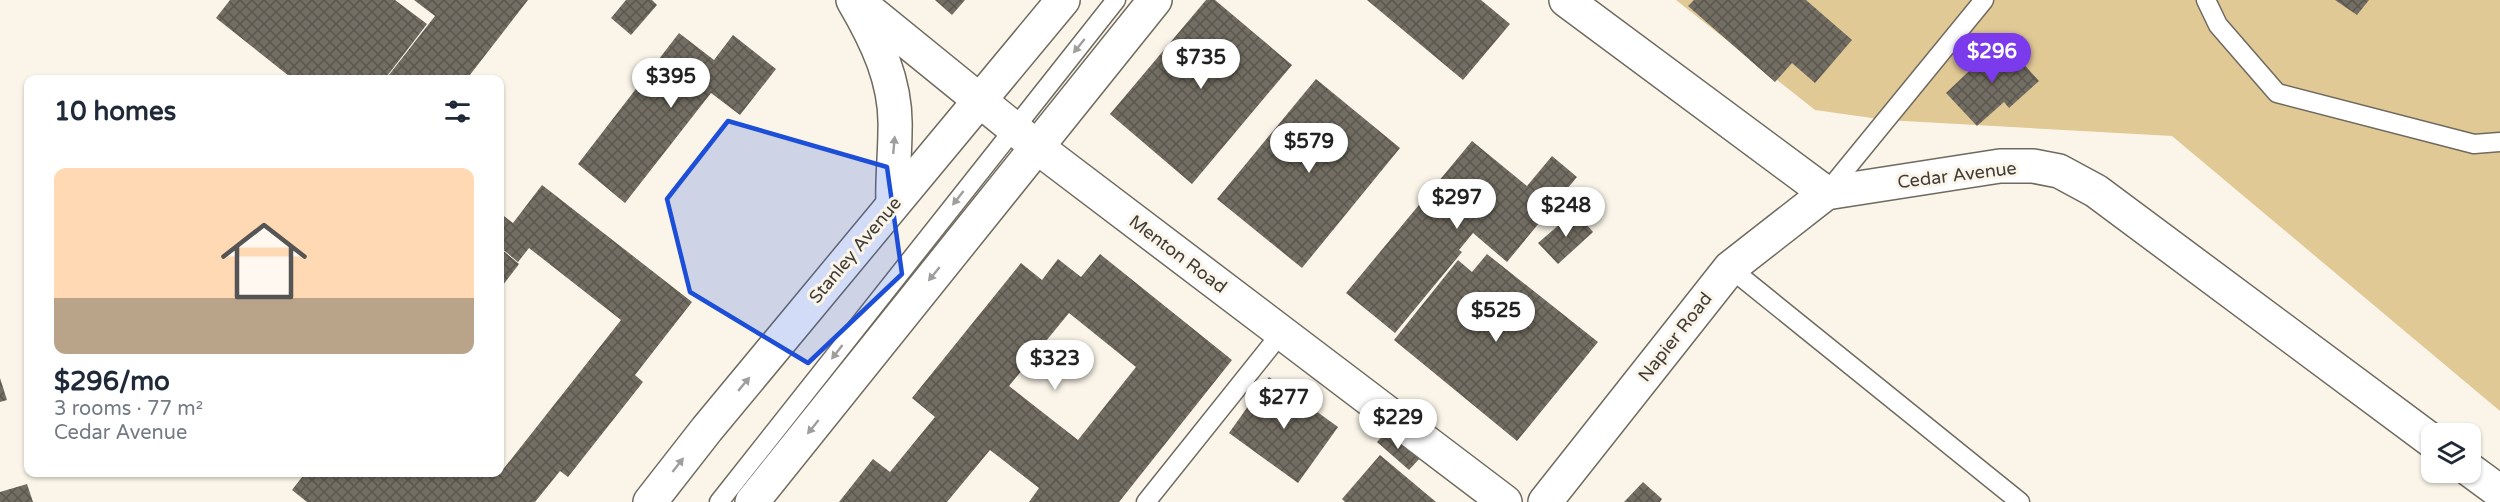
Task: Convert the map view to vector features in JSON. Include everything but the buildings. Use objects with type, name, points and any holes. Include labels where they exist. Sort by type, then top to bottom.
[{"type":"street","name":"Menton Road","points":[[854,0],[1025,137],[1505,502]]},
{"type":"street","points":[[854,0],[874,36],[890,81],[896,128],[891,175],[893,203]]},
{"type":"street","name":"Stanley Avenue","points":[[650,502],[707,429],[1063,0]]},
{"type":"street","points":[[752,502],[1025,137],[1155,0]]},
{"type":"street","points":[[1566,0],[1826,193]]},
{"type":"street","name":"Cedar Avenue","points":[[1826,193],[2000,166],[2033,166],[2059,171],[2096,191],[2421,433]]},
{"type":"street","name":"Napier Road","points":[[1545,502],[1730,268],[1826,193]]},
{"type":"street","points":[[2481,478],[2500,492]]},
{"type":"lane","points":[[719,502],[1025,137],[1116,0]]},
{"type":"lane","points":[[1826,193],[1984,0]]},
{"type":"lane","points":[[2206,0],[2218,25],[2277,93],[2474,144],[2500,142]]},
{"type":"lane","points":[[1730,268],[2020,502]]},
{"type":"lane","points":[[1146,502],[1282,332]]},
{"type":"highlighted area","points":[[728,121],[887,167],[902,274],[808,363],[690,292],[667,199]]},
{"type":"shaded area","points":[[1676,0],[2500,0],[2500,411],[2172,136],[1886,120],[1815,110]]}]
